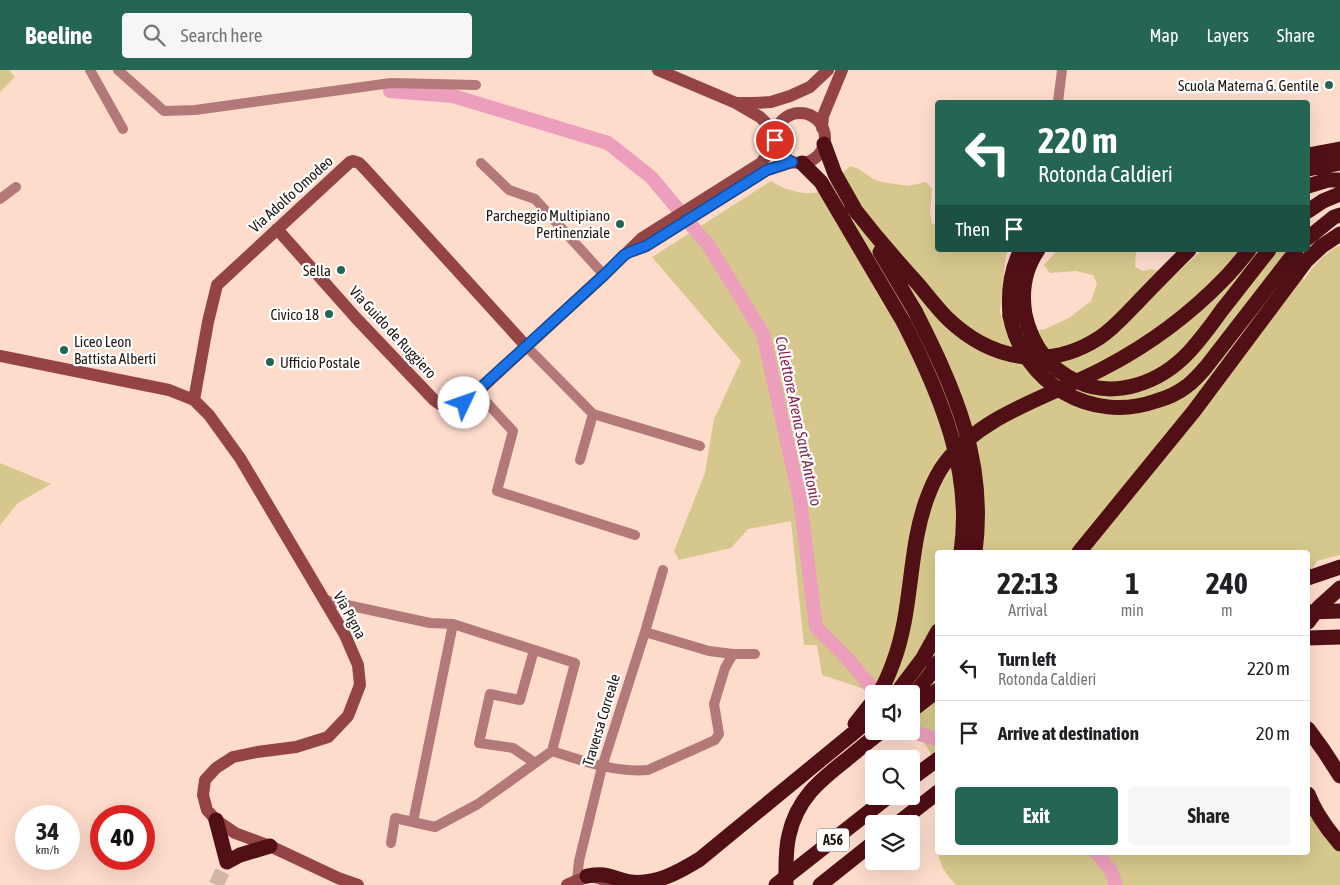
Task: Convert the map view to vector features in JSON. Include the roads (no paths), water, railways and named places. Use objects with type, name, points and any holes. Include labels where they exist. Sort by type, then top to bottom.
[{"type":"highway","points":[[824,144],[834,174],[915,312],[956,400],[970,449],[976,481],[978,510],[975,550]]},
{"type":"highway","points":[[1310,155],[1340,149]]},
{"type":"highway","points":[[797,162],[821,182],[904,323],[923,360],[950,431],[959,468],[963,518],[961,550]]},
{"type":"highway","points":[[1310,169],[1340,163]]},
{"type":"highway","points":[[1310,185],[1328,180],[1340,180]]},
{"type":"highway","points":[[1310,199],[1340,187]]},
{"type":"highway","points":[[1310,209],[1340,194]]},
{"type":"highway","points":[[852,206],[890,254],[947,318],[973,339],[996,350],[1015,356],[1030,358],[1054,356],[1091,343],[1112,328],[1185,254]]},
{"type":"highway","points":[[1310,236],[1334,217],[1340,215]]},
{"type":"highway","points":[[1310,250],[1322,246],[1340,234]]},
{"type":"highway","points":[[1020,252],[1009,288],[1018,316],[1028,328],[1038,348],[1050,364],[1067,377],[1097,388],[1115,389],[1137,385],[1150,380],[1171,368],[1188,353],[1267,252]]},
{"type":"highway","points":[[1037,252],[1030,263],[1024,282],[1023,303],[1018,316],[1016,338],[1026,358],[1042,376],[1058,389],[1078,400],[1112,408],[1148,404],[1187,386],[1212,360],[1299,254]]},
{"type":"highway","points":[[884,685],[902,637],[915,545],[922,512],[934,480],[944,463],[970,439],[1003,416],[1020,406],[1105,368],[1147,343],[1171,326],[1212,291],[1247,252]]},
{"type":"highway","points":[[1080,550],[1194,411],[1299,254]]},
{"type":"highway","points":[[1310,577],[1338,568]]},
{"type":"highway","points":[[1310,619],[1319,607],[1340,588]]},
{"type":"highway","points":[[1310,612],[1340,612]]},
{"type":"highway","points":[[903,685],[923,658],[935,636]]},
{"type":"highway","points":[[1310,638],[1334,637]]},
{"type":"highway","points":[[920,688],[935,666]]},
{"type":"highway","points":[[920,703],[935,692]]},
{"type":"highway","points":[[838,747],[865,712]]},
{"type":"highway","points":[[577,880],[604,874],[633,883],[657,881],[677,874],[700,859],[865,724]]},
{"type":"highway","points":[[1310,732],[1340,776]]},
{"type":"highway","points":[[786,885],[788,836],[803,801],[821,780],[870,740]]},
{"type":"highway","points":[[920,772],[935,761]]},
{"type":"highway","points":[[909,815],[935,794]]},
{"type":"highway","points":[[1310,798],[1320,818],[1340,844]]},
{"type":"highway","name":"A56","points":[[776,885],[878,805]]},
{"type":"highway","points":[[216,820],[227,862],[240,855],[270,846]]},
{"type":"highway","name":"A56","points":[[820,885],[865,849]]},
{"type":"highway","points":[[680,885],[700,859]]},
{"type":"street","points":[[90,70],[123,129]]},
{"type":"street","points":[[118,70],[164,111],[195,110],[391,83],[476,85]]},
{"type":"street","points":[[658,70],[736,103],[760,117],[775,136]]},
{"type":"street","points":[[736,103],[771,102],[790,96],[810,87],[828,70]]},
{"type":"street","points":[[822,128],[827,107],[842,70]]},
{"type":"street","points":[[1058,100],[1062,70]]},
{"type":"street","points":[[797,113],[812,116],[822,128],[825,136],[824,144],[821,151],[810,161],[797,162],[786,159],[780,154],[775,136],[778,126],[790,115],[797,113]]},
{"type":"street","name":"Via Guido de Ruggiero","points":[[630,252],[642,238],[761,163],[770,151],[775,136]]},
{"type":"street","name":"Via Adolfo Omodeo","points":[[194,400],[208,322],[217,285],[350,162],[354,161],[357,161],[526,346]]},
{"type":"street","name":"Via Guido de Ruggiero","points":[[277,229],[356,318],[438,404],[458,406],[477,392],[624,255],[646,246],[767,170],[797,162]]},
{"type":"street","points":[[481,163],[509,190],[536,199],[604,275]]},
{"type":"street","points":[[0,199],[16,186]]},
{"type":"street","points":[[526,346],[593,414],[700,446]]},
{"type":"street","name":"Via Pigna","points":[[0,356],[169,390],[194,400],[209,415],[240,458],[345,635],[358,665],[360,685],[348,716],[328,737],[296,747],[233,757],[216,768],[205,780],[203,795],[207,810],[216,820],[236,833],[358,885]]},
{"type":"street","points":[[477,392],[513,431],[497,491],[635,535]]},
{"type":"street","points":[[580,460],[593,414]]},
{"type":"street","name":"Traversa Correale","points":[[577,880],[579,860],[602,767],[663,570]]},
{"type":"street","points":[[324,600],[430,623],[453,624],[575,663],[552,751],[478,804],[436,827],[395,818],[391,843]]},
{"type":"street","points":[[413,822],[453,624]]},
{"type":"street","points":[[645,632],[708,651],[755,654]]},
{"type":"street","points":[[534,650],[520,700],[490,694],[479,743],[512,748],[535,764]]},
{"type":"street","points":[[552,751],[602,767],[636,772],[648,770],[715,740],[719,734],[714,704],[725,668],[733,654]]},
{"type":"street","points":[[577,880],[600,878],[607,881],[610,885]]},
{"type":"waterway","name":"Collettore Arena Sant'Antonio","points":[[390,91],[453,96],[608,143],[651,177],[709,246],[763,334],[800,500],[816,627],[846,657],[869,685]]},
{"type":"waterway","name":"Collettore Arena Sant'Antonio","points":[[920,734],[935,739]]},
{"type":"waterway","name":"Collettore Arena Sant'Antonio","points":[[1098,855],[1111,871],[1116,885]]},
{"type":"tunnel","points":[[216,885],[227,862]]},
{"type":"place","name":"Scuola Materna G. Gentile","points":[[1329,85]]},
{"type":"place","name":"Parcheggio Multipiano Pertinenziale","points":[[620,224]]},
{"type":"place","name":"Sella","points":[[341,270]]},
{"type":"place","name":"Civico 18","points":[[329,314]]},
{"type":"place","name":"Liceo Leon Battista Alberti","points":[[64,350]]},
{"type":"place","name":"Ufficio Postale","points":[[270,362]]}]
